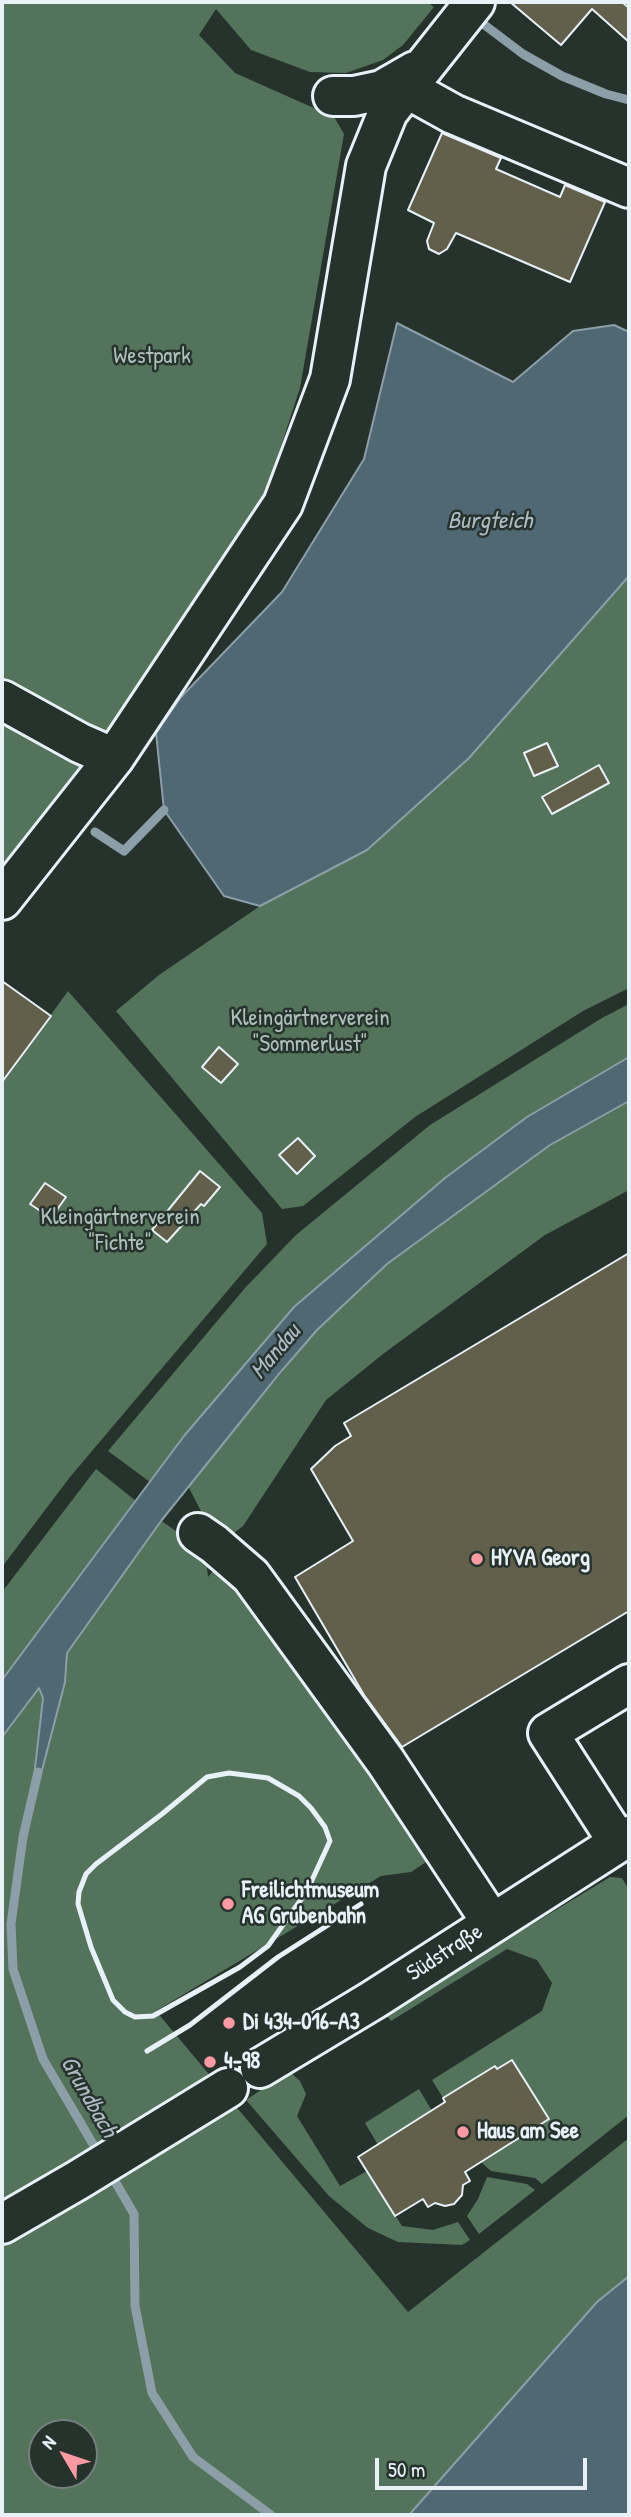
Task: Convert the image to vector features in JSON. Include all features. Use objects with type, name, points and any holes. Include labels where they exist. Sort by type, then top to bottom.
[{"type":"street","points":[[2,900],[114,758],[283,505],[330,379],[366,166],[388,112],[466,14]]},
{"type":"street","points":[[333,96],[354,96],[382,90],[414,77]]},
{"type":"street","points":[[414,77],[453,114],[629,188]]},
{"type":"street","points":[[2,700],[80,743],[114,758]]},
{"type":"street","points":[[198,1533],[251,1576],[386,1762],[492,1923]]},
{"type":"street","points":[[624,1839],[548,1733],[629,1684]]},
{"type":"street","name":"Südstraße","points":[[260,2068],[373,2000],[624,1839]]},
{"type":"street","points":[[2,2224],[228,2088]]},
{"type":"green space","name":"Westpark","points":[[2,2],[427,2],[434,7],[403,45],[383,60],[346,73],[310,72],[251,50],[216,9],[199,35],[235,73],[334,117],[344,134],[300,388],[262,504],[227,567],[162,648],[12,875],[2,886]]},
{"type":"green space","name":"Kleingärtnerverein \"Sommerlust\"","points":[[629,577],[629,988],[583,1011],[415,1117],[303,1206],[282,1209],[116,1011],[159,975],[260,906],[367,850],[469,758]]},
{"type":"green space","name":"Kleingärtnerverein \"Fichte\"","points":[[68,991],[262,1213],[267,1244],[70,1477],[2,1567],[2,1083]]},
{"type":"green space","points":[[629,1004],[629,1057],[527,1117],[445,1178],[294,1307],[184,1436],[150,1482],[108,1451],[245,1288],[296,1235],[430,1125]]},
{"type":"green space","points":[[629,1101],[629,1190],[545,1235],[383,1354],[326,1400],[243,1526],[230,1536],[206,1521],[188,1486],[317,1330],[387,1264],[469,1203],[550,1145]]},
{"type":"green space","points":[[96,1469],[136,1501],[2,1680],[2,1592]]},
{"type":"green space","points":[[160,1520],[205,1551],[208,1577],[221,1562],[432,1858],[411,1872],[381,1876],[156,2011],[408,2312],[629,2138],[629,2276],[597,2302],[409,2515],[2,2515],[2,1737],[39,1688],[43,1698],[35,1782],[40,1778],[65,1682],[67,1653]]},
{"type":"green space","points":[[610,1877],[622,1878],[629,1890],[629,2115],[542,2184],[535,2178],[491,2171],[481,2162],[549,2119],[495,2066],[443,2098],[432,2080],[542,2011],[552,1983],[537,1960],[507,1949],[391,2021],[385,2014]]},
{"type":"green space","points":[[289,2071],[300,2081],[306,2094],[297,2116],[340,2186],[367,2171],[402,2226],[433,2230],[458,2222],[470,2240],[462,2245],[398,2242],[368,2228],[329,2196],[246,2100]]},
{"type":"green space","points":[[419,2089],[432,2111],[378,2145],[365,2123]]},
{"type":"green space","points":[[487,2177],[527,2184],[535,2190],[479,2234],[467,2216]]},
{"type":"water","name":"Burgteich","points":[[397,323],[513,382],[573,331],[614,325],[629,332],[629,576],[469,758],[367,850],[260,906],[224,896],[164,810],[156,733],[181,697],[282,592],[364,459]]},
{"type":"water","name":"Mandau","points":[[629,1057],[629,1101],[550,1145],[387,1264],[317,1330],[279,1374],[161,1521],[67,1653],[65,1682],[40,1778],[36,1782],[34,1777],[43,1698],[39,1688],[2,1737],[2,1680],[184,1436],[294,1307],[445,1178],[527,1117]]},
{"type":"water","points":[[629,2276],[629,2515],[409,2515],[597,2302]]},
{"type":"building","points":[[510,2],[622,2],[629,8],[629,42],[592,9],[561,45]]},
{"type":"building","points":[[442,133],[501,158],[496,169],[560,197],[565,185],[605,202],[570,282],[456,233],[447,249],[439,254],[429,249],[427,241],[434,223],[408,210]]},
{"type":"building","points":[[547,743],[558,766],[534,776],[524,753]]},
{"type":"building","points":[[599,765],[609,783],[552,814],[542,797]]},
{"type":"building","points":[[2,981],[51,1016],[2,1082]]},
{"type":"building","points":[[219,1047],[238,1064],[221,1083],[202,1067]]},
{"type":"building","points":[[298,1138],[315,1156],[297,1174],[279,1155]]},
{"type":"building","points":[[200,1171],[220,1187],[167,1242],[152,1230]]},
{"type":"building","points":[[45,1183],[66,1197],[51,1218],[30,1204]]},
{"type":"building","name":"HYVA Georg","points":[[629,1253],[629,1611],[402,1747],[364,1695],[295,1577],[353,1541],[311,1469],[335,1446],[351,1436],[344,1423]]},
{"type":"building","name":"Haus am See","points":[[512,2060],[549,2119],[465,2172],[470,2181],[463,2185],[462,2195],[454,2204],[445,2206],[435,2203],[428,2207],[423,2199],[395,2216],[358,2157],[445,2102],[443,2098],[495,2066],[497,2069]]},
{"type":"waterway","points":[[474,17],[523,54],[562,76],[606,94],[629,100]]},
{"type":"waterway","points":[[95,832],[124,851],[164,810]]},
{"type":"waterway","name":"Grundbach","points":[[38,1772],[23,1837],[11,1924],[13,1969],[43,2059],[100,2156]]},
{"type":"waterway","name":"Grundbach","points":[[109,2171],[134,2214],[135,2306],[152,2393],[193,2457],[271,2515]]},
{"type":"railway","points":[[229,1773],[268,1778],[299,1796],[325,1827],[330,1841],[307,1891],[268,1946],[240,1967],[153,2016],[135,2017],[125,2012],[113,2000],[91,1947],[78,1904],[79,1892],[86,1874],[96,1864],[207,1777],[229,1773]]},
{"type":"railway","points":[[147,2051],[190,2025],[278,1957],[361,1904]]},
{"type":"place","name":"HYVA Georg","points":[[477,1559]]},
{"type":"place","name":"Freilichtmuseum AG Grubenbahn","points":[[228,1904]]},
{"type":"place","name":"Di 434-016-A3","points":[[229,2023]]},
{"type":"place","name":"4-98","points":[[210,2062]]},
{"type":"place","name":"Haus am See","points":[[463,2132]]}]
